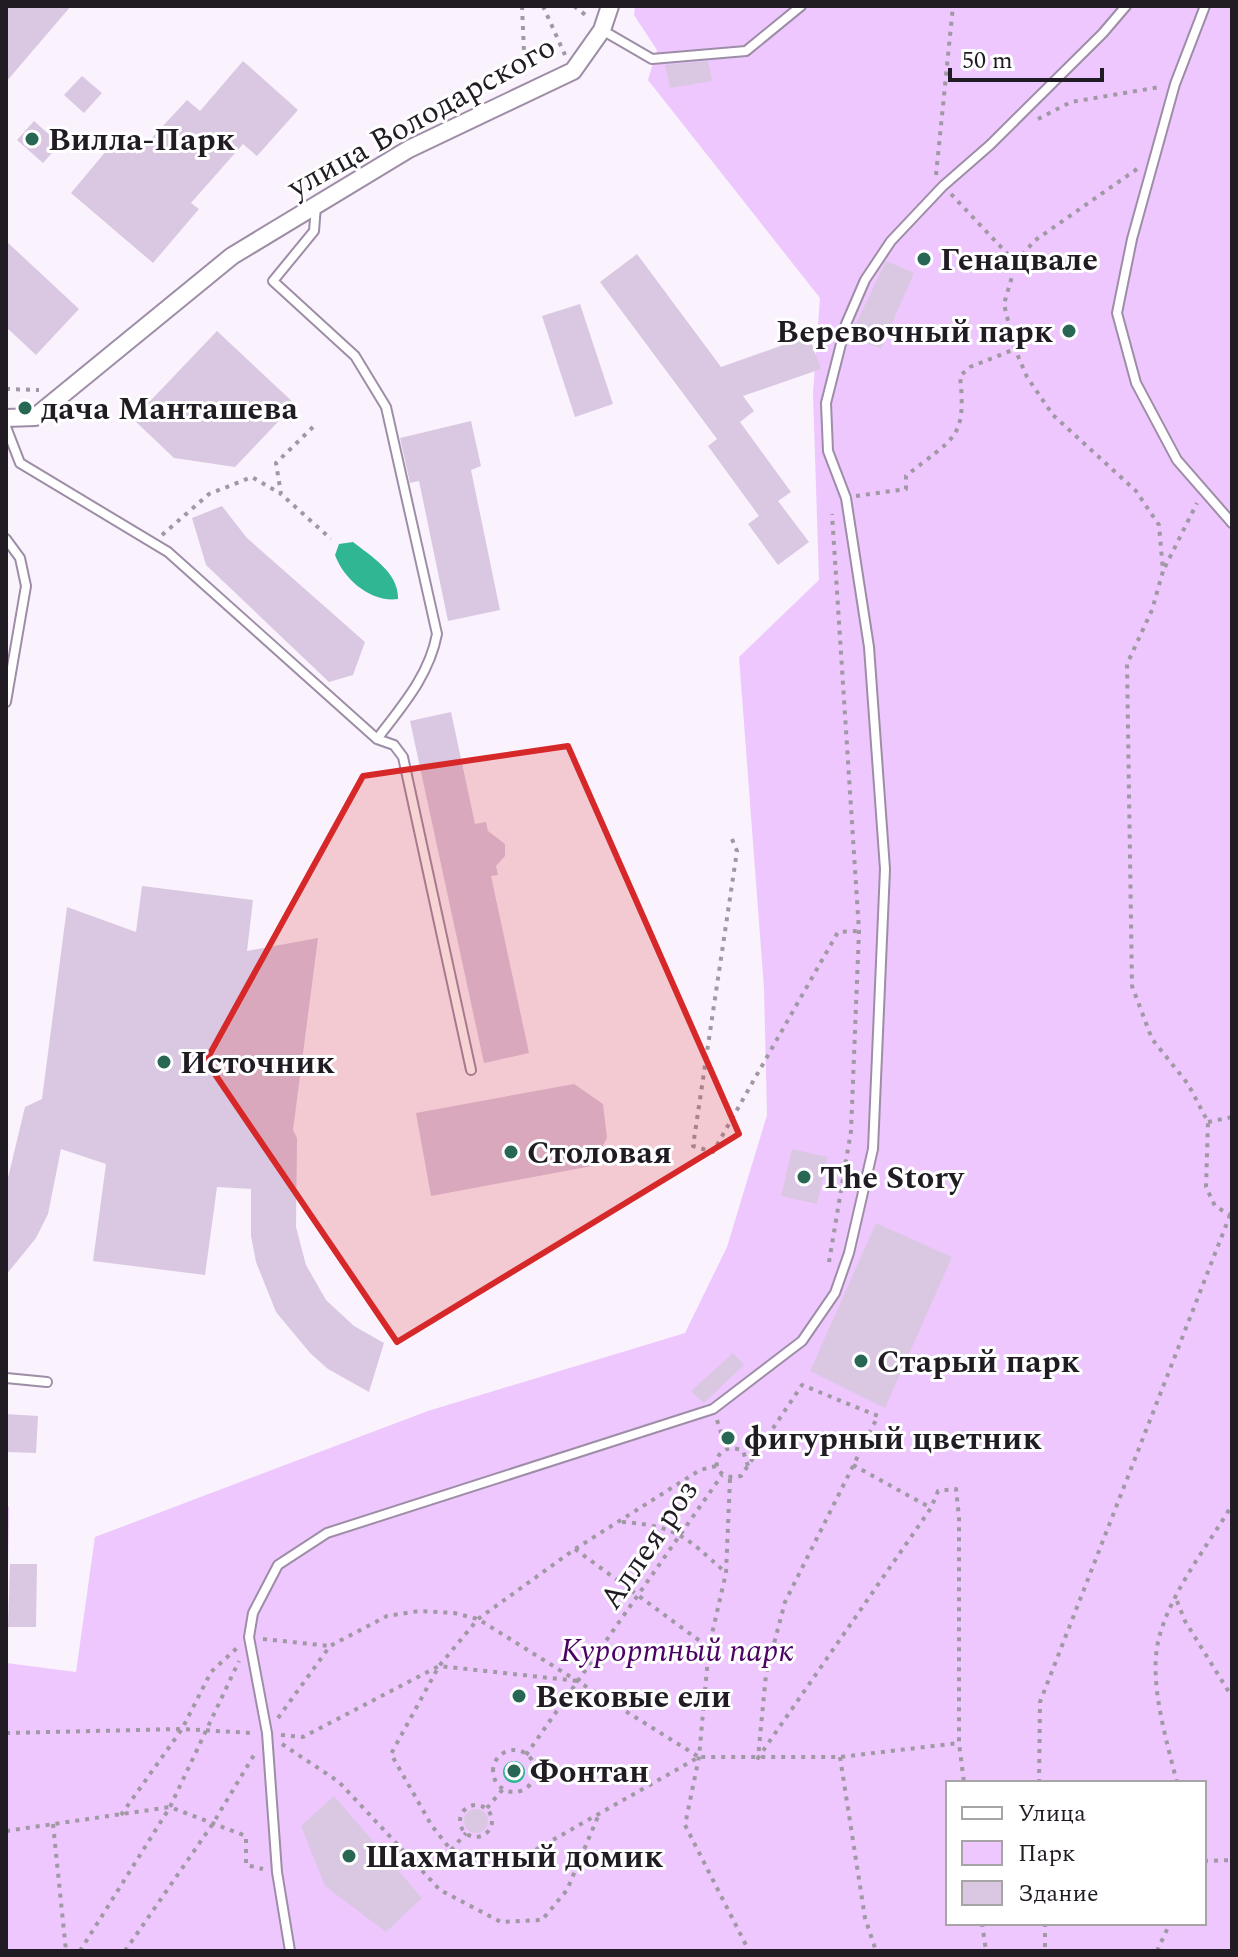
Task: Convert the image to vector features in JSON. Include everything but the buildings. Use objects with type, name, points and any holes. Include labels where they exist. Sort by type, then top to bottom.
[{"type":"street","name":"улица Володарского","points":[[6,418],[35,417],[232,256],[409,149],[573,71],[602,30],[610,6]]},
{"type":"lane","points":[[602,30],[652,59],[746,51],[801,6]]},
{"type":"lane","points":[[290,1951],[277,1872],[267,1733],[249,1637],[253,1613],[278,1565],[327,1533],[713,1409],[802,1341],[835,1293],[849,1253],[873,1149],[885,869],[869,647],[846,498],[828,451],[826,403],[846,324],[865,280],[891,241],[943,186],[1103,33],[1126,6]]},
{"type":"lane","points":[[1205,6],[1175,84],[1132,239],[1117,313],[1136,383],[1177,460],[1232,523]]},
{"type":"lane","points":[[316,205],[314,231],[273,281],[355,356],[386,407],[437,634],[433,654],[415,689],[377,739]]},
{"type":"lane","points":[[6,427],[20,463],[168,552],[377,739],[394,745],[403,757],[471,1070]]},
{"type":"lane","points":[[6,539],[20,558],[26,586],[6,702]]},
{"type":"lane","points":[[6,1378],[47,1382]]},
{"type":"path","points":[[522,6],[525,77]]},
{"type":"path","points":[[543,6],[561,46]]},
{"type":"path","points":[[574,6],[588,18]]},
{"type":"path","points":[[952,6],[935,173],[943,186],[1016,263]]},
{"type":"path","points":[[1030,123],[1071,102],[1175,84]]},
{"type":"path","points":[[1155,156],[1034,241],[1016,263],[1004,304],[1015,349],[1027,377],[1053,415],[1136,491],[1159,525],[1163,571]]},
{"type":"path","points":[[846,498],[906,489],[906,476],[958,434],[963,410],[960,376],[970,367],[1015,349]]},
{"type":"path","points":[[281,494],[276,463],[313,427]]},
{"type":"path","points":[[153,543],[209,494],[252,477],[281,494],[331,539]]},
{"type":"path","points":[[1039,1781],[1040,1702],[1231,1214],[1215,1206],[1206,1187],[1208,1122],[1188,1084],[1152,1039],[1132,986],[1127,664],[1152,610],[1163,571],[1203,491]]},
{"type":"path","points":[[827,1275],[851,1131],[859,931],[832,513]]},
{"type":"path","points":[[732,839],[737,851],[693,1146],[713,1152],[838,932],[859,931]]},
{"type":"path","points":[[1208,1122],[1232,1117]]},
{"type":"path","points":[[726,1448],[718,1456],[717,1466],[722,1475],[730,1479],[741,1476],[802,1385],[878,1416],[785,1602],[766,1674],[758,1758]]},
{"type":"path","points":[[713,1409],[726,1448]]},
{"type":"path","points":[[726,1448],[743,1451],[748,1466]]},
{"type":"path","points":[[853,1465],[931,1508]]},
{"type":"path","points":[[717,1466],[700,1470],[575,1549],[478,1619],[439,1666],[391,1754],[432,1826],[451,1850],[507,1866],[699,1757],[840,1757],[959,1743]]},
{"type":"path","name":"Аллея роз","points":[[526,1755],[722,1475]]},
{"type":"path","points":[[730,1479],[726,1573],[709,1647],[699,1757],[685,1825],[749,1951]]},
{"type":"path","points":[[758,1758],[931,1508],[938,1491],[956,1489],[959,1517],[959,1743],[964,1781]]},
{"type":"path","points":[[1177,1781],[1157,1683],[1158,1642],[1176,1599],[1232,1505]]},
{"type":"path","points":[[620,1522],[654,1524],[682,1534],[726,1573]]},
{"type":"path","points":[[575,1549],[709,1647]]},
{"type":"path","points":[[1176,1599],[1185,1621],[1232,1697]]},
{"type":"path","points":[[125,1951],[212,1825],[267,1733],[330,1646],[387,1616],[419,1611],[454,1613],[478,1619],[699,1757]]},
{"type":"path","points":[[121,1815],[182,1729],[211,1672],[249,1637],[330,1646]]},
{"type":"path","points":[[80,1951],[170,1807],[209,1730],[249,1637]]},
{"type":"path","points":[[6,1733],[182,1729],[303,1737],[439,1666],[580,1682]]},
{"type":"path","points":[[267,1733],[339,1782],[440,1890],[501,1922],[542,1920],[567,1890],[600,1813]]},
{"type":"path","points":[[508,1751],[526,1755],[535,1773],[529,1786],[516,1792],[503,1789],[494,1778],[497,1759],[508,1751]]},
{"type":"path","points":[[840,1757],[865,1918],[876,1951]]},
{"type":"path","points":[[487,1808],[503,1789]]},
{"type":"path","points":[[474,1805],[487,1808],[492,1822],[486,1834],[466,1833],[461,1827],[462,1813],[474,1805]]},
{"type":"path","points":[[6,1831],[170,1807],[246,1836],[246,1865],[277,1872]]},
{"type":"path","points":[[53,1824],[66,1951]]},
{"type":"path","points":[[451,1850],[466,1833]]},
{"type":"path","points":[[1206,1861],[1232,1860]]},
{"type":"path","points":[[982,1925],[986,1951]]},
{"type":"path","points":[[1045,1925],[1045,1951]]},
{"type":"path","points":[[1157,1951],[1169,1925]]},
{"type":"highlighted area","points":[[568,746],[739,1134],[397,1342],[206,1061],[363,776]]},
{"type":"green space","name":"Курортный парк","points":[[635,6],[1232,6],[1232,1951],[6,1951],[6,1663],[76,1672],[95,1537],[428,1411],[685,1333],[727,1247],[767,1115],[764,988],[739,657],[819,580],[813,393],[820,298],[648,80],[657,50],[634,15]]},
{"type":"green space","points":[[6,1507],[9,1507],[7,1627],[6,1627]]},
{"type":"shaded area","points":[[353,542],[389,573],[398,599],[369,593],[345,573],[335,555],[339,544]]},
{"type":"shaded area","name":"Фонтан","points":[[514,1761],[522,1764],[525,1772],[522,1780],[514,1783],[506,1780],[503,1772],[506,1764]]},
{"type":"place","name":"Вилла-Парк","points":[[32,139]]},
{"type":"place","name":"Генацвале","points":[[924,259]]},
{"type":"place","name":"Веревочный парк","points":[[1069,331]]},
{"type":"place","name":"дача Манташева","points":[[25,408]]},
{"type":"place","name":"Источник","points":[[164,1062]]},
{"type":"place","name":"Столовая","points":[[511,1152]]},
{"type":"place","name":"The Story","points":[[804,1177]]},
{"type":"place","name":"Старый парк","points":[[861,1361]]},
{"type":"place","name":"фигурный цветник","points":[[728,1438]]},
{"type":"place","name":"Вековые ели","points":[[519,1696]]},
{"type":"place","name":"Фонтан","points":[[514,1771]]},
{"type":"place","name":"Шахматный домик","points":[[349,1856]]}]
